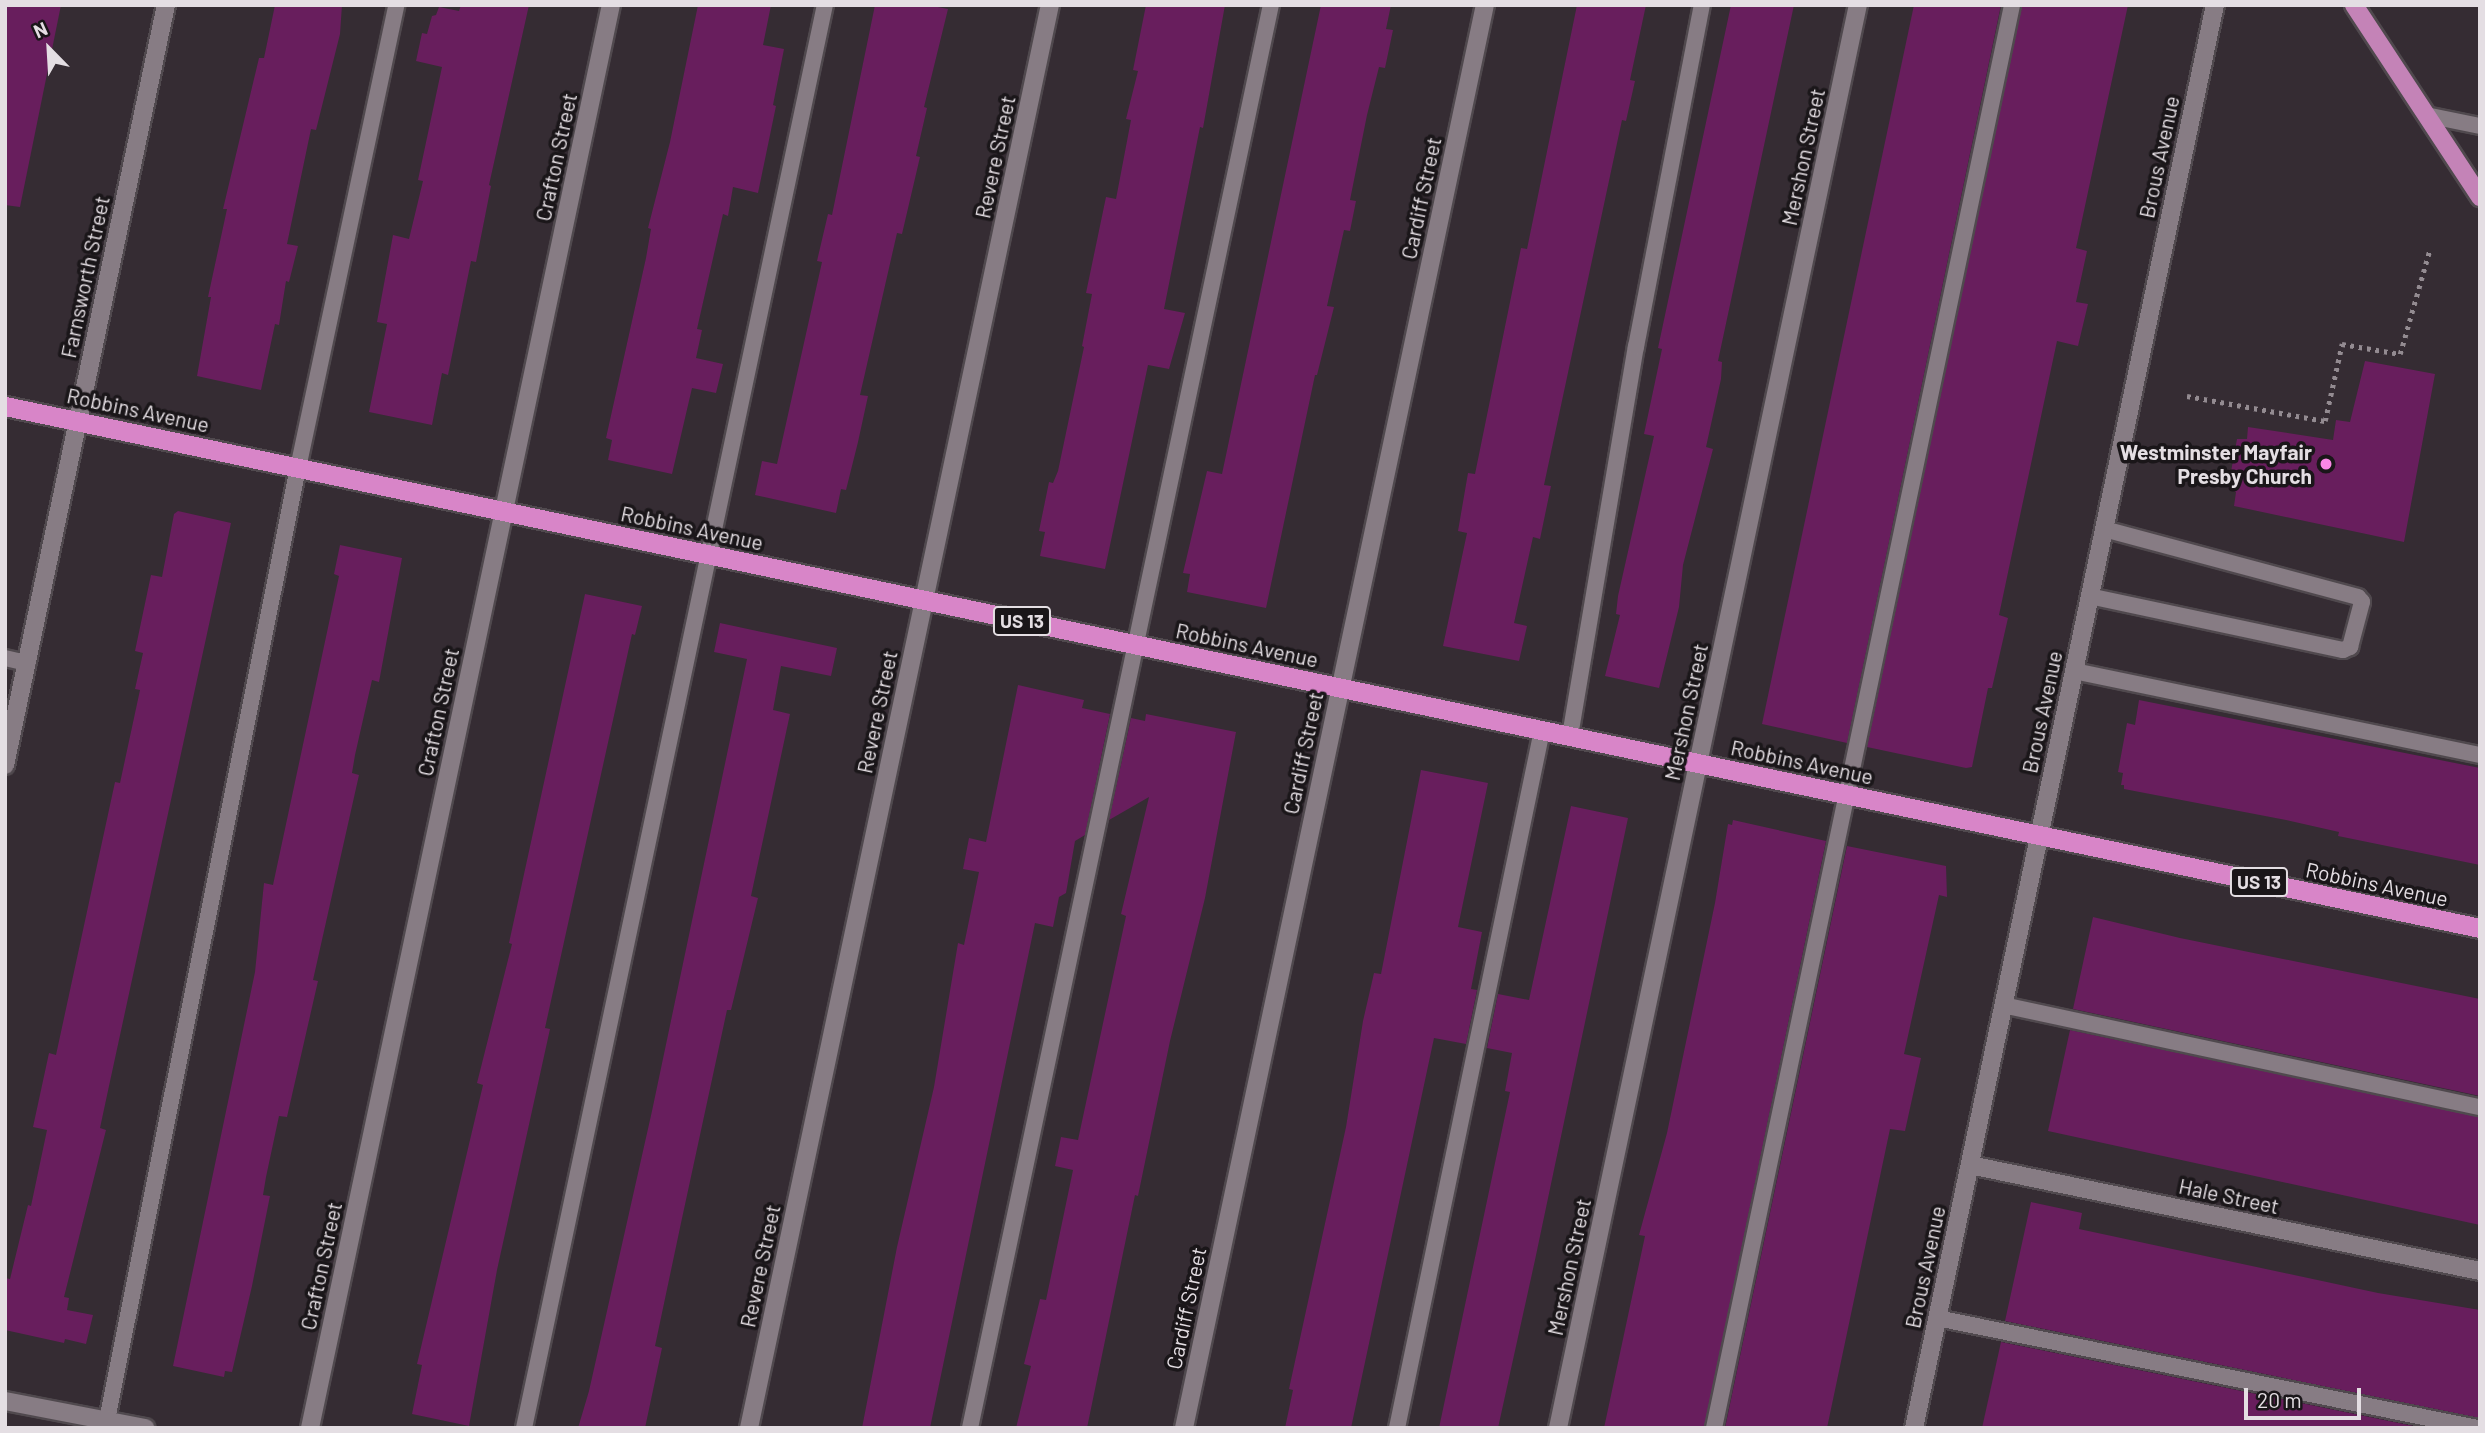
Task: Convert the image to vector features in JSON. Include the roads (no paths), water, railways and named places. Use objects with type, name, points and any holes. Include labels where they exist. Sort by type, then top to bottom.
[{"type":"highway","name":"Robbins Avenue","points":[[5,406],[2480,929]]},
{"type":"main road","points":[[2354,5],[2480,197]]},
{"type":"street","name":"Farnsworth Street","points":[[5,765],[166,5]]},
{"type":"street","name":"Crafton Street","points":[[310,1428],[611,5]]},
{"type":"street","name":"Revere Street","points":[[749,1428],[1050,5]]},
{"type":"street","name":"Cardiff Street","points":[[1184,1428],[1485,5]]},
{"type":"street","name":"Mershon Street","points":[[1558,1428],[1858,5]]},
{"type":"street","name":"Brous Avenue","points":[[1914,1428],[2214,5]]},
{"type":"street","name":"Hale Street","points":[[1970,1165],[2480,1270]]},
{"type":"street","points":[[5,1401],[145,1428]]},
{"type":"lane","points":[[107,1420],[298,468],[396,5]]},
{"type":"lane","points":[[524,1428],[825,5]]},
{"type":"lane","points":[[970,1428],[1271,5]]},
{"type":"lane","points":[[1570,736],[1636,347],[1702,5]]},
{"type":"lane","points":[[1714,1428],[2012,5]]},
{"type":"lane","points":[[2426,115],[2480,125]]},
{"type":"lane","points":[[2089,596],[2343,650],[2350,647],[2362,602],[2358,597],[2104,529]]},
{"type":"lane","points":[[5,658],[27,663]]},
{"type":"lane","points":[[2074,671],[2480,755]]},
{"type":"lane","points":[[1397,1428],[1542,730]]},
{"type":"lane","points":[[2003,1004],[2480,1107]]},
{"type":"lane","points":[[1937,1318],[2477,1428]]},
{"type":"place","name":"Westminster Mayfair Presby Church","points":[[2326,464]]}]
